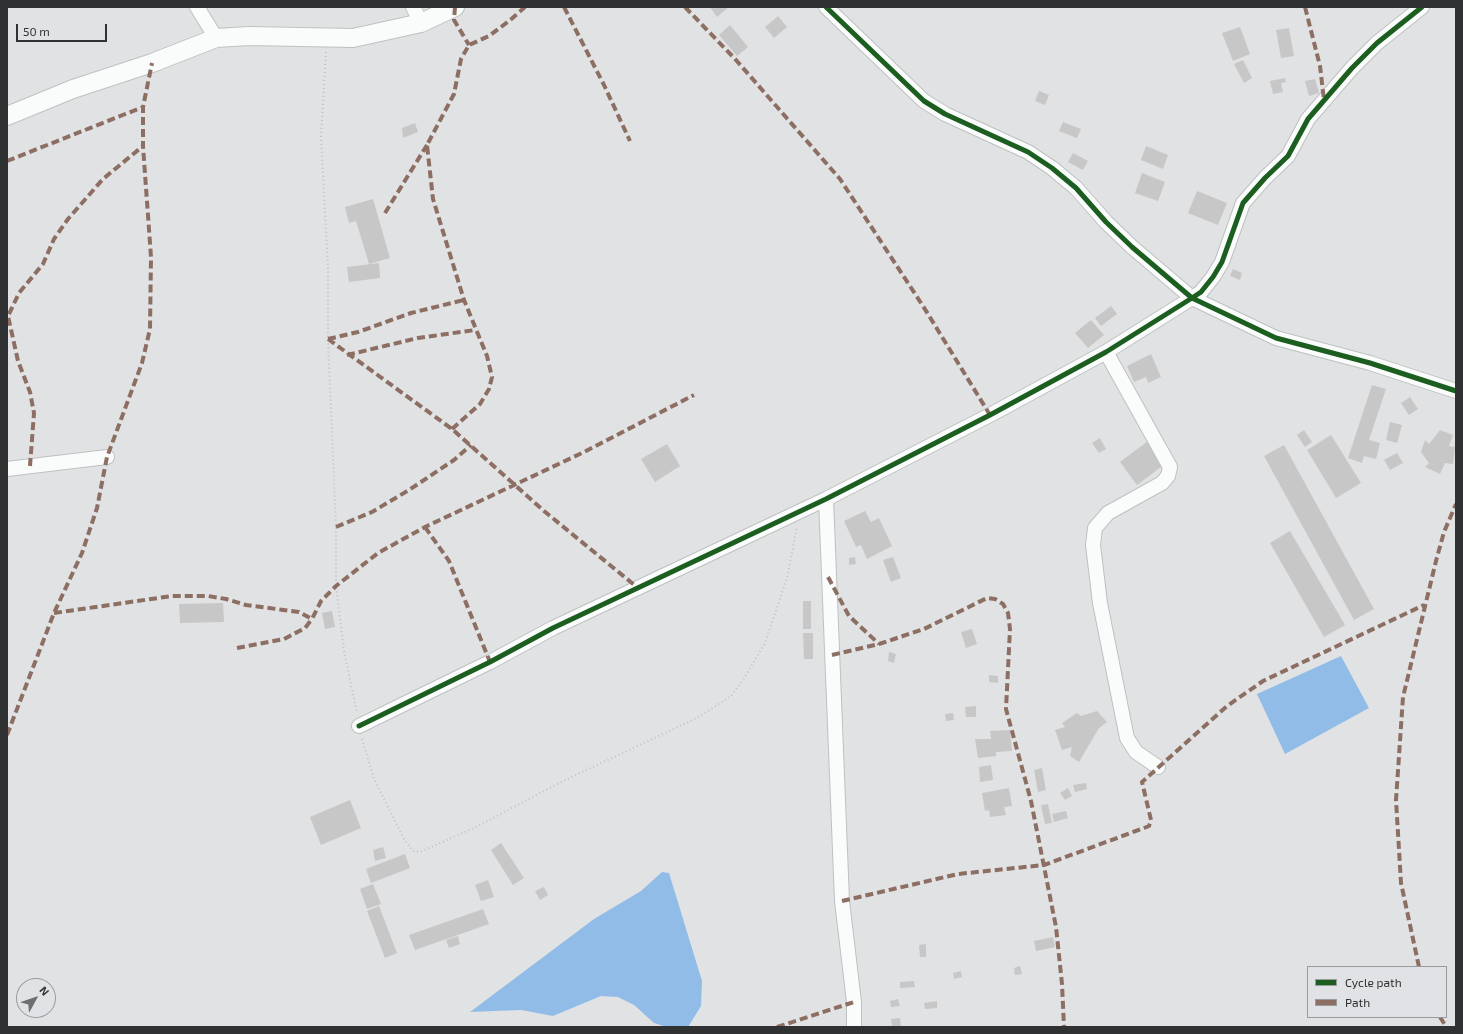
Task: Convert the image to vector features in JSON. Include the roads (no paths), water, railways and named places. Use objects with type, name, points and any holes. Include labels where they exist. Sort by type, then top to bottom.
[{"type":"street","points":[[197,7],[216,38]]},
{"type":"street","points":[[413,7],[421,23]]},
{"type":"street","points":[[7,116],[73,89],[152,63],[216,38],[249,36],[353,38],[421,23],[455,7]]},
{"type":"street","points":[[826,7],[924,101],[945,114],[1028,152],[1052,168],[1076,188],[1106,222],[1127,242],[1192,298],[1276,338],[1370,363],[1456,391]]},
{"type":"street","points":[[359,726],[490,662],[552,628],[826,500],[990,415],[1106,352],[1201,292],[1213,277],[1222,262],[1243,203],[1265,178],[1288,156],[1308,118],[1352,68],[1377,43],[1422,7]]},
{"type":"street","points":[[1106,352],[1170,467],[1168,476],[1162,483],[1108,513],[1095,528],[1092,545],[1100,602],[1127,738],[1136,752],[1158,767]]},
{"type":"street","points":[[7,469],[107,457]]},
{"type":"street","points":[[826,500],[842,900],[854,1002],[854,1027]]},
{"type":"water","points":[[1341,656],[1369,708],[1285,754],[1257,694]]},
{"type":"water","points":[[662,872],[669,873],[702,981],[701,1006],[688,1027],[667,1027],[654,1023],[634,1005],[618,997],[601,996],[553,1016],[521,1010],[470,1012],[594,919],[641,891]]}]
